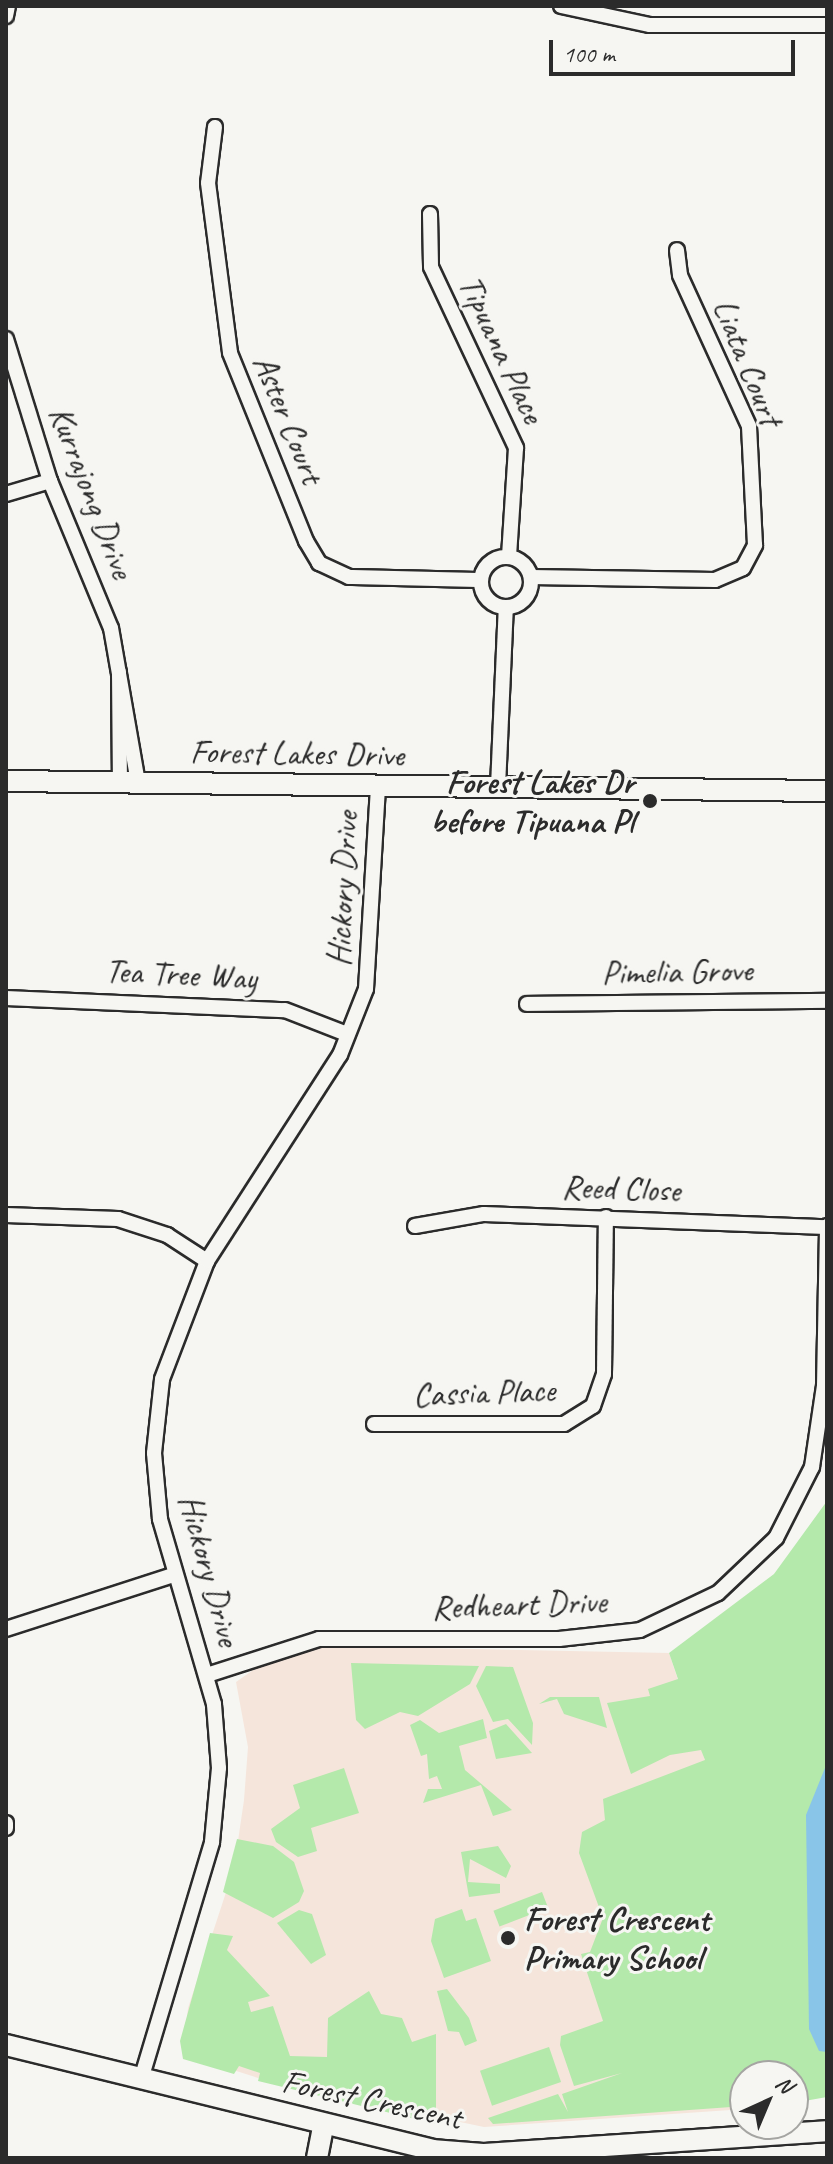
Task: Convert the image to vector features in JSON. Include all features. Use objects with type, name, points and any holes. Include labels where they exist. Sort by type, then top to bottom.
[{"type":"street","points":[[6,16],[8,6]]},
{"type":"street","points":[[561,6],[650,25],[827,25]]},
{"type":"street","name":"Aster Court","points":[[215,127],[208,183],[230,353],[306,541],[319,563],[349,577],[481,580]]},
{"type":"street","name":"Tipuana Place","points":[[430,214],[431,267],[516,448],[509,557]]},
{"type":"street","name":"Liata Court","points":[[531,577],[715,580],[743,568],[755,545],[749,426],[680,275],[677,250]]},
{"type":"street","name":"Kurrajong Drive","points":[[6,339],[50,481],[107,615],[120,668],[129,783]]},
{"type":"street","points":[[6,494],[50,481]]},
{"type":"street","points":[[509,557],[531,577],[523,602],[506,607],[489,601],[481,580],[488,565],[509,557]]},
{"type":"street","points":[[498,787],[506,607]]},
{"type":"street","name":"Forest Lakes Drive","points":[[6,781],[827,791]]},
{"type":"street","name":"Hickory Drive","points":[[142,2076],[212,1842],[219,1768],[207,1675],[173,1575],[154,1453],[162,1379],[207,1261],[298,1125],[347,1034],[372,960],[378,785]]},
{"type":"street","name":"Tea Tree Way","points":[[6,998],[285,1010],[347,1034]]},
{"type":"street","name":"Pimelia Grove","points":[[527,1004],[827,1001]]},
{"type":"street","name":"Reed Close","points":[[415,1226],[484,1214],[827,1227]]},
{"type":"street","points":[[6,1215],[118,1219],[167,1235],[207,1261]]},
{"type":"street","name":"Cassia Place","points":[[374,1424],[564,1424],[593,1406],[604,1374],[606,1217]]},
{"type":"street","name":"Redheart Drive","points":[[207,1675],[319,1639],[559,1639],[640,1630],[718,1593],[776,1538],[812,1467],[824,1386],[827,1227]]},
{"type":"street","points":[[6,1629],[173,1575]]},
{"type":"street","name":"Forest Crescent","points":[[6,2045],[142,2076],[323,2126],[483,2154],[827,2131]]},
{"type":"street","points":[[317,2158],[323,2126]]},
{"type":"shaded area","name":"Forest Crescent Primary School","points":[[327,1646],[669,1653],[713,1784],[803,1805],[805,2060],[729,2060],[729,2110],[484,2127],[274,2083],[183,2054],[188,2008],[234,1868],[244,1800],[248,1747],[236,1682],[269,1659]]},
{"type":"green space","points":[[827,1501],[827,2097],[809,2100],[809,2060],[729,2060],[729,2107],[493,2124],[488,2118],[558,2094],[568,2112],[562,2094],[622,2073],[574,2086],[560,2045],[561,2036],[603,2021],[581,1954],[590,1952],[603,1918],[579,1853],[582,1832],[605,1820],[603,1799],[705,1760],[701,1750],[670,1755],[631,1774],[607,1703],[650,1696],[648,1689],[678,1679],[669,1653],[774,1574]]},
{"type":"green space","points":[[351,1663],[479,1666],[470,1684],[418,1716],[400,1712],[365,1729],[356,1720]]},
{"type":"green space","points":[[486,1666],[513,1667],[533,1723],[532,1745],[508,1719],[493,1722],[476,1686]]},
{"type":"green space","points":[[550,1697],[599,1697],[607,1728],[564,1714],[557,1699],[539,1704]]},
{"type":"green space","points":[[483,1719],[487,1738],[459,1746],[465,1770],[512,1810],[493,1816],[481,1785],[423,1803],[428,1789],[442,1789],[437,1776],[429,1779],[427,1754],[421,1756],[410,1725],[420,1720],[439,1733]]},
{"type":"green space","points":[[506,1724],[532,1753],[496,1759],[489,1731]]},
{"type":"green space","points":[[344,1768],[359,1813],[311,1828],[317,1851],[298,1857],[276,1842],[271,1829],[300,1808],[293,1785]]},
{"type":"green space","points":[[237,1839],[273,1846],[294,1862],[304,1891],[299,1902],[273,1918],[223,1892]]},
{"type":"green space","points":[[498,1846],[511,1866],[506,1878],[470,1859],[468,1882],[500,1884],[500,1893],[469,1897],[461,1852]]},
{"type":"green space","points":[[542,1892],[548,1908],[500,1927],[493,1911]]},
{"type":"green space","points":[[462,1909],[466,1921],[476,1918],[491,1961],[444,1978],[431,1941],[435,1919]]},
{"type":"green space","points":[[299,1910],[312,1914],[326,1955],[311,1964],[277,1923]]},
{"type":"green space","points":[[210,1933],[233,1936],[227,1950],[270,1996],[248,2002],[251,2012],[273,2006],[290,2056],[327,2057],[328,2018],[369,1991],[381,2014],[402,2018],[412,2042],[436,2034],[436,2124],[258,2081],[260,2073],[239,2066],[234,2074],[183,2059],[180,2041]]},
{"type":"green space","points":[[447,1989],[469,2018],[477,2041],[465,2046],[459,2032],[448,2031],[437,1991]]},
{"type":"green space","points":[[549,2047],[561,2082],[492,2106],[480,2071]]},
{"type":"water","points":[[827,1763],[827,2052],[819,2051],[809,2029],[806,1815]]},
{"type":"place","name":"Forest Lakes Dr before Tipuana Pl","points":[[650,801]]},
{"type":"place","name":"Forest Crescent Primary School","points":[[508,1938]]}]
